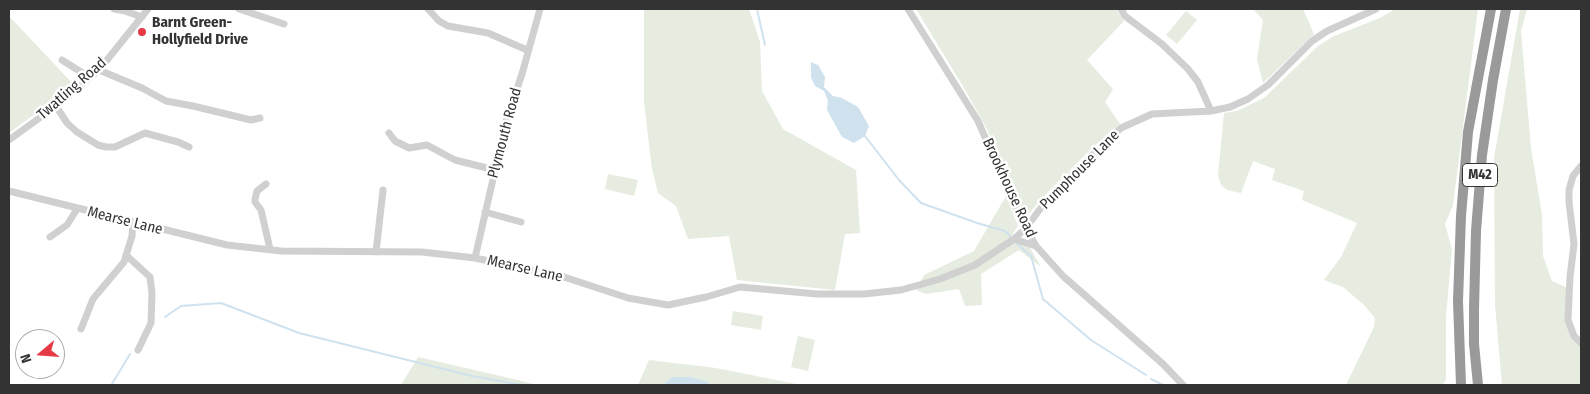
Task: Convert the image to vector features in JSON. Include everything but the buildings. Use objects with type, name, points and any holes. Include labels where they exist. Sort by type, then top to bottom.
[{"type":"highway","name":"M42","points":[[1461,385],[1458,301],[1460,216],[1468,132],[1491,9]]},
{"type":"highway","name":"M42","points":[[1478,385],[1474,344],[1476,231],[1481,164],[1493,80],[1506,9]]},
{"type":"street","points":[[114,9],[142,18]]},
{"type":"street","name":"Twatling Road","points":[[9,140],[56,106],[99,70],[148,9]]},
{"type":"street","points":[[239,9],[284,24]]},
{"type":"street","points":[[428,9],[439,21],[448,26],[488,33],[527,50]]},
{"type":"street","name":"Plymouth Road","points":[[475,258],[507,118],[522,74],[527,50],[540,9]]},
{"type":"street","name":"Brookhouse Road","points":[[908,9],[978,121],[1036,246],[1063,276],[1163,364],[1183,385]]},
{"type":"street","points":[[1121,9],[1126,16],[1162,44],[1188,69],[1198,82],[1211,111]]},
{"type":"street","name":"Pumphouse Lane","points":[[1026,228],[1043,205],[1121,128],[1152,114],[1211,111],[1230,107],[1248,99],[1268,85],[1312,41],[1364,11],[1376,9]]},
{"type":"street","points":[[62,60],[90,77]]},
{"type":"street","points":[[99,70],[142,88],[166,101],[251,120],[260,118]]},
{"type":"street","points":[[56,106],[67,123],[77,132],[98,145],[115,147],[145,133],[178,142],[188,147]]},
{"type":"street","points":[[389,133],[395,141],[409,148],[427,145],[455,160],[495,170]]},
{"type":"street","points":[[1581,166],[1573,176],[1569,190],[1574,244],[1568,320],[1574,336],[1581,343]]},
{"type":"street","points":[[266,184],[257,191],[255,202],[262,210],[270,249]]},
{"type":"street","points":[[376,252],[384,190]]},
{"type":"street","name":"Mearse Lane","points":[[9,192],[227,245],[281,251],[422,252],[475,258],[564,277],[628,298],[668,305],[740,287],[817,294],[864,294],[902,290],[940,280],[975,265],[1026,228]]},
{"type":"street","points":[[49,246],[48,236],[67,225],[77,208]]},
{"type":"street","points":[[484,212],[521,222]]},
{"type":"street","points":[[82,329],[93,298],[124,262],[132,236],[133,222]]},
{"type":"street","points":[[1014,238],[1036,246]]},
{"type":"street","points":[[126,255],[150,277],[152,293],[151,323],[138,350]]},
{"type":"shaded area","points":[[644,9],[749,9],[760,42],[762,91],[783,129],[856,170],[860,233],[845,234],[835,290],[737,280],[729,236],[688,239],[676,206],[658,193],[652,169],[644,102]]},
{"type":"shaded area","points":[[916,9],[1116,9],[1124,21],[1087,60],[1113,89],[1105,102],[1120,124],[1091,149],[1026,217],[987,129]]},
{"type":"shaded area","points":[[1253,9],[1303,9],[1314,34],[1263,83],[1257,59],[1263,20]]},
{"type":"shaded area","points":[[1395,9],[1478,9],[1453,205],[1445,224],[1452,249],[1446,316],[1446,379],[1443,385],[1346,385],[1374,327],[1375,318],[1364,305],[1343,287],[1324,280],[1341,257],[1357,223],[1302,200],[1304,191],[1272,180],[1275,169],[1253,161],[1241,193],[1227,190],[1221,185],[1218,175],[1224,113],[1237,111],[1264,98],[1318,46],[1334,36],[1380,18]]},
{"type":"shaded area","points":[[1520,9],[1527,9],[1521,31],[1531,148],[1542,215],[1543,256],[1552,281],[1570,289],[1568,320],[1581,343],[1581,385],[1502,385],[1495,305],[1494,158]]},
{"type":"shaded area","points":[[1186,11],[1197,20],[1177,44],[1166,35]]},
{"type":"shaded area","points":[[9,16],[74,85],[9,133]]},
{"type":"shaded area","points":[[608,174],[638,180],[634,196],[605,189]]},
{"type":"shaded area","points":[[1006,196],[1018,226],[1012,235],[1015,240],[1030,248],[1041,267],[1019,250],[981,274],[982,305],[965,306],[959,289],[926,294],[916,290],[924,275],[974,251]]},
{"type":"shaded area","points":[[733,311],[763,316],[761,330],[731,325]]},
{"type":"shaded area","points":[[798,336],[815,340],[808,371],[791,367]]},
{"type":"shaded area","points":[[418,357],[518,380],[537,385],[401,385]]},
{"type":"shaded area","points":[[649,360],[716,368],[801,385],[706,385],[708,382],[672,377],[663,385],[638,385]]},
{"type":"water","points":[[811,62],[818,65],[825,77],[824,87],[833,96],[842,98],[858,107],[869,126],[865,136],[854,143],[842,137],[827,110],[828,101],[824,91],[815,86],[811,78]]},
{"type":"water","points":[[672,377],[690,377],[709,382],[706,385],[663,385]]},
{"type":"waterway","points":[[757,9],[765,45]]},
{"type":"waterway","points":[[865,136],[899,180],[921,203],[1005,231],[1010,236]]},
{"type":"waterway","points":[[1016,243],[1031,256],[1043,299],[1091,340],[1146,375]]},
{"type":"waterway","points":[[165,317],[181,306],[221,303],[299,333],[472,376],[522,385]]},
{"type":"waterway","points":[[112,384],[130,354]]},
{"type":"waterway","points":[[1151,379],[1163,385]]},
{"type":"place","name":"Barnt Green- Hollyfield Drive","points":[[142,32]]}]
